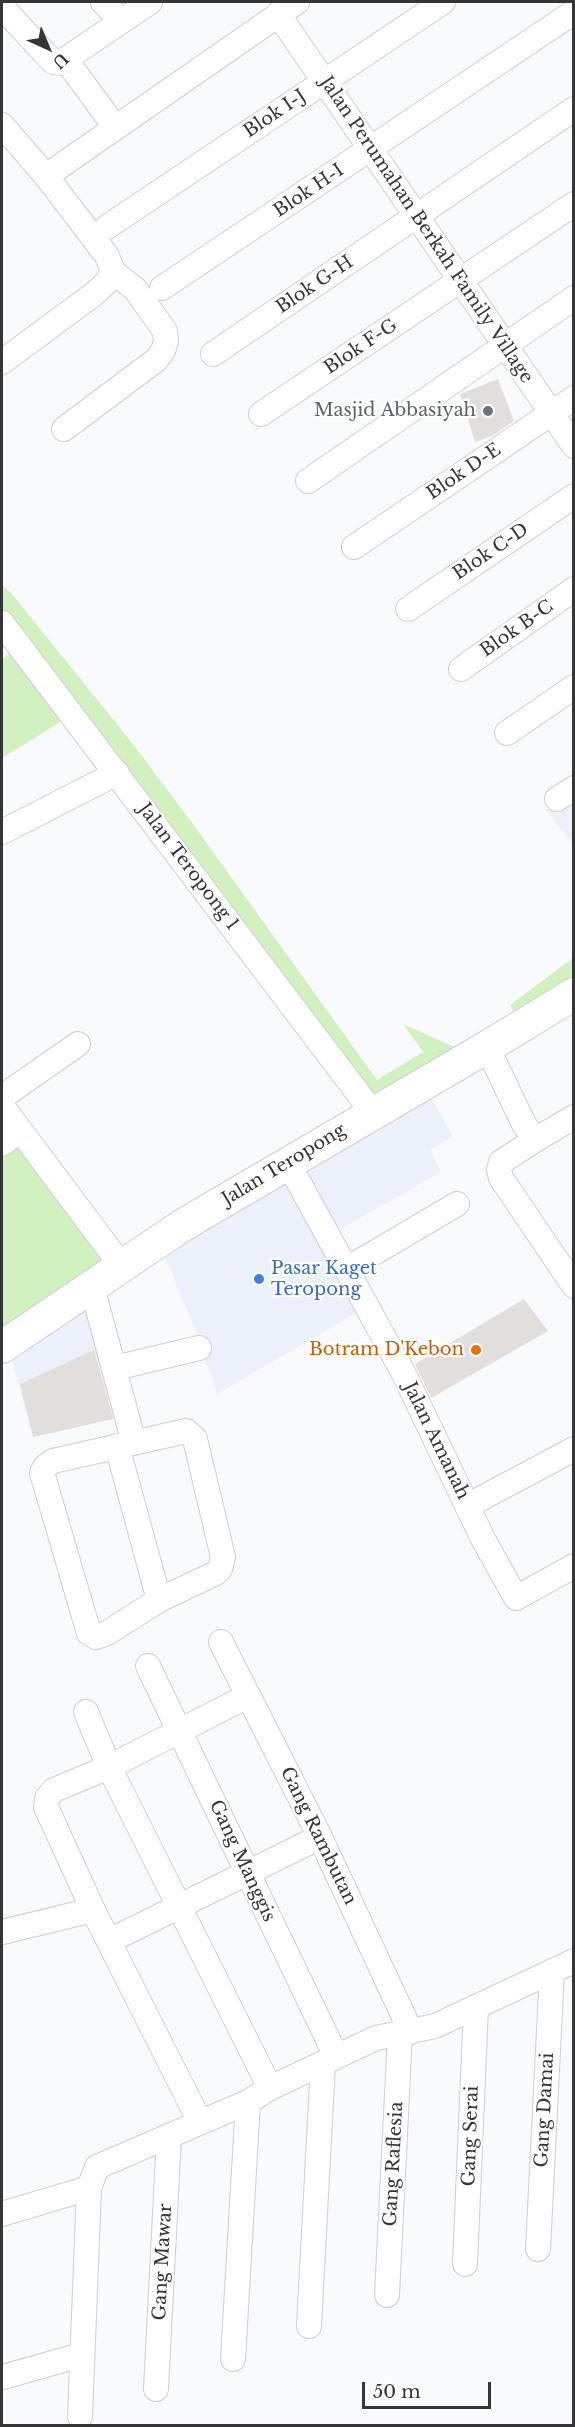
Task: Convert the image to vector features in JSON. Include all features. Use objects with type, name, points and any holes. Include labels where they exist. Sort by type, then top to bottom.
[{"type":"main road","name":"Jalan Teropong","points":[[2,1347],[183,1225],[573,994]]},
{"type":"street","points":[[103,2],[121,21]]},
{"type":"street","points":[[60,61],[150,2]]},
{"type":"street","name":"Blok I-J","points":[[107,227],[443,2]]},
{"type":"street","points":[[2,7],[60,61],[115,127]]},
{"type":"street","points":[[46,176],[287,8]]},
{"type":"street","name":"Jalan Perumahan Berkah Family Village","points":[[287,8],[323,81],[573,446]]},
{"type":"street","name":"Blok H-I","points":[[162,288],[371,150],[573,12]]},
{"type":"street","name":"Blok G-H","points":[[213,354],[573,109]]},
{"type":"street","points":[[2,125],[46,176],[107,256],[113,272],[135,289],[165,331],[166,341],[163,351],[156,360],[64,429]]},
{"type":"street","name":"Blok F-G","points":[[261,414],[573,204]]},
{"type":"street","points":[[2,362],[94,294],[107,282],[113,272]]},
{"type":"street","points":[[308,481],[573,298]]},
{"type":"street","name":"Blok D-E","points":[[354,547],[573,398]]},
{"type":"street","name":"Blok C-D","points":[[408,609],[573,496]]},
{"type":"street","name":"Blok B-C","points":[[461,669],[573,590]]},
{"type":"street","name":"Jalan Teropong 1","points":[[2,623],[9,649],[117,772],[373,1113]]},
{"type":"street","points":[[507,734],[573,687]]},
{"type":"street","points":[[5,822],[117,772]]},
{"type":"street","points":[[2,1097],[78,1044]]},
{"type":"street","points":[[487,1047],[524,1124],[535,1140]]},
{"type":"street","points":[[2,1106],[10,1137],[51,1169],[121,1265]]},
{"type":"street","points":[[573,1117],[501,1162],[499,1170],[501,1178],[573,1286]]},
{"type":"street","name":"Jalan Amanah","points":[[288,1163],[404,1374],[467,1506],[516,1598],[573,1566]]},
{"type":"street","points":[[347,1269],[457,1204]]},
{"type":"street","points":[[92,1287],[115,1368],[125,1444],[159,1600]]},
{"type":"street","points":[[115,1368],[199,1348]]},
{"type":"street","points":[[186,1431],[195,1439],[223,1557],[220,1569],[216,1573],[159,1600],[107,1633],[96,1636],[88,1633],[42,1473],[45,1467],[53,1461],[125,1444],[186,1431]]},
{"type":"street","points":[[467,1506],[573,1449]]},
{"type":"street","name":"Gang Rambutan","points":[[221,1642],[320,1837],[405,2033]]},
{"type":"street","name":"Gang Manggis","points":[[148,1666],[247,1873],[330,2060]]},
{"type":"street","points":[[200,2122],[93,1910],[46,1807],[47,1798],[54,1790],[109,1767],[248,1696]]},
{"type":"street","points":[[86,1712],[109,1767],[270,2088]]},
{"type":"street","points":[[109,1941],[320,1837]]},
{"type":"street","points":[[2,1932],[93,1910]]},
{"type":"street","points":[[80,2417],[89,2188],[97,2167],[248,2102],[270,2088],[376,2038],[435,2026],[563,1966]]},
{"type":"street","name":"Gang Damai","points":[[537,2249],[563,1966]]},
{"type":"street","name":"Gang Serai","points":[[465,2264],[476,2007]]},
{"type":"street","name":"Gang Raflesia","points":[[387,2295],[405,2033]]},
{"type":"street","points":[[309,2326],[330,2060]]},
{"type":"street","points":[[233,2359],[248,2102]]},
{"type":"street","name":"Gang Mawar","points":[[156,2389],[169,2136]]},
{"type":"street","points":[[2,2214],[89,2188]]},
{"type":"street","points":[[3,2377],[81,2355]]},
{"type":"shaded area","points":[[573,792],[573,844],[546,810]]},
{"type":"shaded area","points":[[430,1096],[453,1137],[430,1150],[441,1172],[334,1233],[297,1170]]},
{"type":"shaded area","name":"Pasar Kaget Teropong","points":[[284,1173],[361,1310],[217,1394],[197,1334],[161,1248]]},
{"type":"shaded area","points":[[88,1300],[121,1417],[33,1437],[10,1353]]},
{"type":"green space","points":[[2,585],[12,594],[133,744],[377,1080],[423,1052],[403,1024],[457,1048],[369,1102],[2,612]]},
{"type":"green space","points":[[11,653],[62,721],[2,758],[2,659]]},
{"type":"green space","points":[[573,958],[573,980],[516,1014],[510,1005]]},
{"type":"green space","points":[[16,1139],[60,1194],[104,1263],[2,1340],[2,1148]]},
{"type":"building","name":"Masjid Abbasiyah","points":[[498,379],[514,421],[492,436],[475,442],[460,394]]},
{"type":"building","name":"Botram D'Kebon","points":[[524,1299],[548,1331],[431,1398],[415,1364]]},
{"type":"building","points":[[94,1350],[113,1419],[33,1437],[20,1384]]},
{"type":"place","name":"Masjid Abbasiyah","points":[[488,411]]},
{"type":"place","name":"Pasar Kaget Teropong","points":[[259,1279]]},
{"type":"place","name":"Botram D'Kebon","points":[[476,1350]]}]
